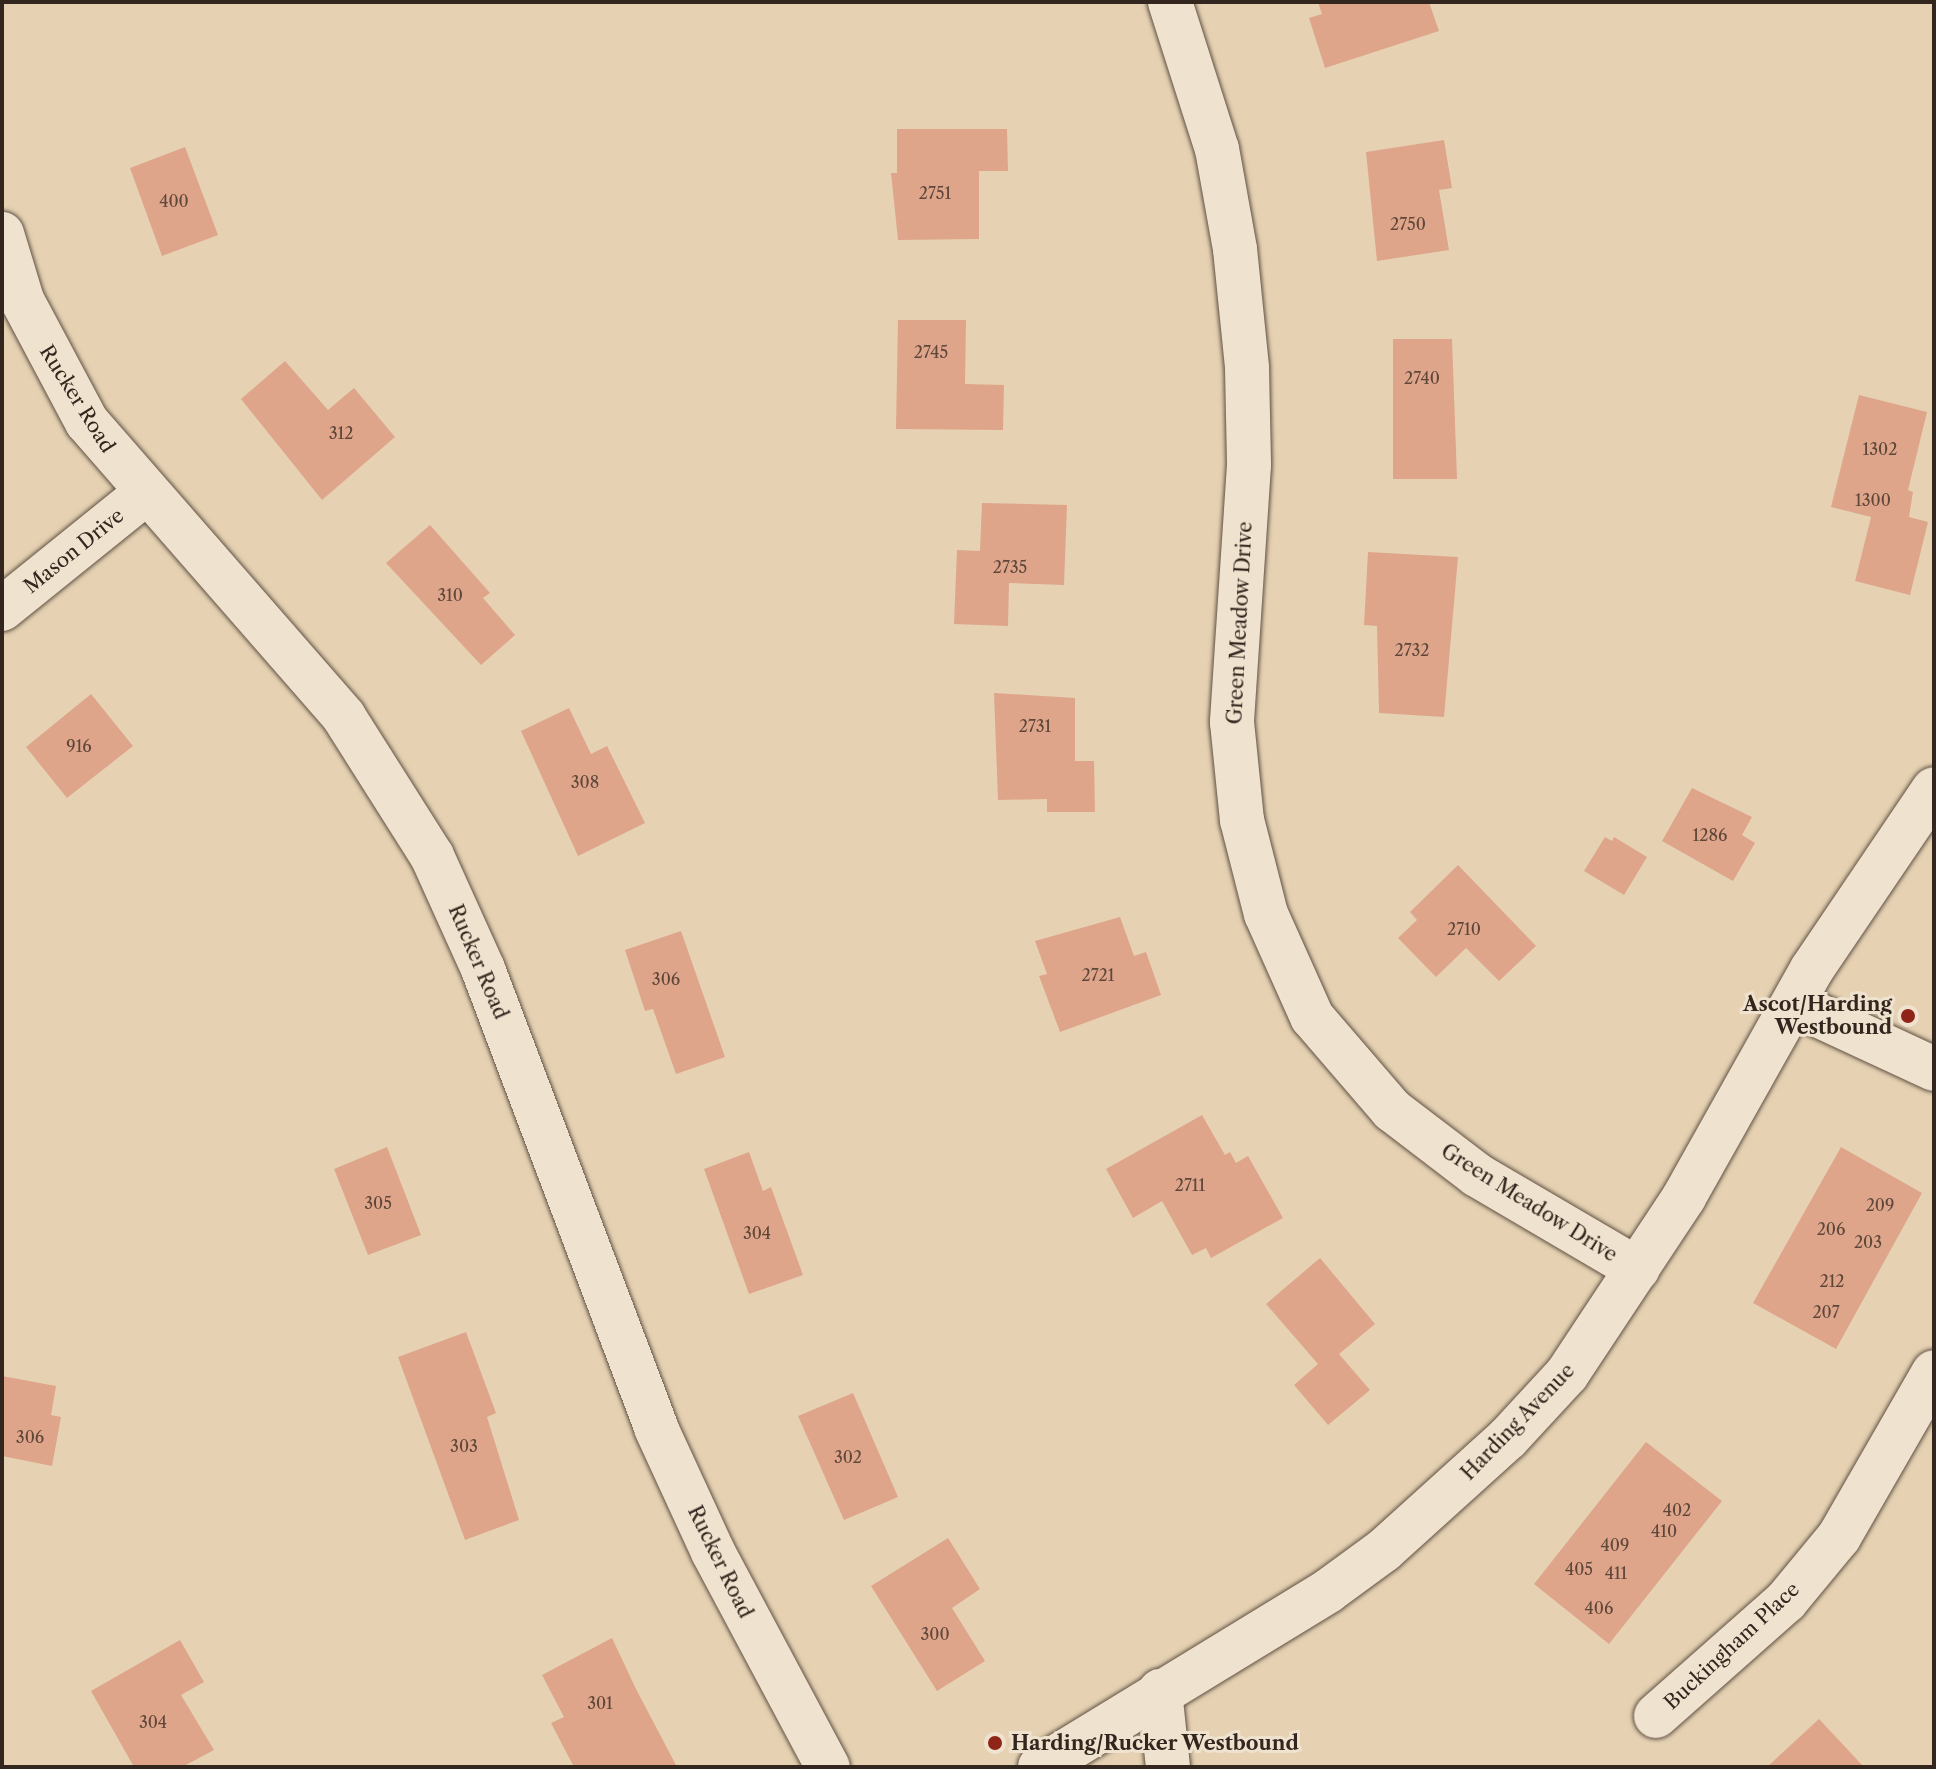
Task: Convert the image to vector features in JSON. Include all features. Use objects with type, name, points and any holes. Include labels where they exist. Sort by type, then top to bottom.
[{"type":"street","name":"Green Meadow Drive","points":[[1170,2],[1217,149],[1236,264],[1247,368],[1249,465],[1232,722],[1242,820],[1266,914],[1312,1017],[1392,1110],[1477,1175],[1637,1269]]},
{"type":"street","name":"Rucker Road","points":[[2,234],[22,300],[54,370],[105,447],[292,652],[344,717],[432,856],[483,969],[656,1428],[713,1552],[828,1767]]},
{"type":"street","name":"Mason Drive","points":[[2,609],[146,493]]},
{"type":"street","name":"Harding Avenue","points":[[1040,1767],[1328,1591],[1441,1501],[1567,1374],[1637,1269],[1866,887],[1934,789]]},
{"type":"street","points":[[1794,1004],[1934,1069]]},
{"type":"street","name":"Buckingham Place","points":[[1656,1716],[1786,1601],[1839,1537],[1875,1482],[1934,1372]]},
{"type":"street","points":[[1160,1691],[1168,1767]]},
{"type":"building","points":[[1318,2],[1429,2],[1439,31],[1325,68],[1309,18],[1322,14]]},
{"type":"building","points":[[897,129],[1007,129],[1008,171],[979,171],[979,239],[898,240],[891,173],[897,173]]},
{"type":"building","points":[[1444,140],[1452,188],[1439,190],[1449,250],[1377,261],[1366,152]]},
{"type":"building","points":[[185,147],[218,235],[162,256],[130,168]]},
{"type":"building","points":[[898,320],[966,320],[965,384],[1004,385],[1003,430],[896,429]]},
{"type":"building","points":[[1393,339],[1452,339],[1457,479],[1393,479]]},
{"type":"building","points":[[285,361],[328,410],[354,388],[395,437],[322,500],[241,399]]},
{"type":"building","points":[[1859,395],[1927,412],[1908,490],[1913,492],[1909,517],[1928,522],[1910,595],[1855,581],[1871,517],[1831,507]]},
{"type":"building","points":[[982,503],[1067,505],[1064,585],[1009,583],[1008,626],[954,624],[957,550],[980,551]]},
{"type":"building","points":[[430,525],[490,593],[483,598],[515,635],[481,665],[386,563]]},
{"type":"building","points":[[1368,552],[1458,557],[1444,717],[1379,713],[1377,626],[1364,625]]},
{"type":"building","points":[[994,693],[1075,698],[1075,761],[1094,761],[1095,812],[1047,812],[1047,799],[998,800]]},
{"type":"building","points":[[91,694],[133,746],[67,798],[26,747]]},
{"type":"building","points":[[569,708],[591,754],[607,746],[645,823],[578,856],[521,731]]},
{"type":"building","points":[[1692,788],[1752,817],[1742,835],[1755,843],[1733,881],[1662,841]]},
{"type":"building","points":[[1605,837],[1612,841],[1614,837],[1647,857],[1624,895],[1584,871]]},
{"type":"building","points":[[1458,865],[1536,946],[1499,981],[1466,948],[1436,977],[1398,938],[1417,920],[1410,912]]},
{"type":"building","points":[[1120,917],[1134,956],[1146,952],[1161,995],[1060,1032],[1039,976],[1047,974],[1035,941]]},
{"type":"building","points":[[681,931],[725,1057],[676,1074],[653,1009],[645,1011],[625,950]]},
{"type":"building","points":[[1202,1115],[1225,1155],[1230,1152],[1236,1163],[1248,1156],[1283,1218],[1211,1258],[1206,1248],[1192,1255],[1162,1201],[1133,1218],[1106,1169]]},
{"type":"building","points":[[387,1147],[421,1235],[368,1255],[334,1169]]},
{"type":"building","points":[[1841,1147],[1922,1193],[1836,1349],[1753,1303]]},
{"type":"building","points":[[749,1152],[763,1191],[771,1187],[803,1275],[749,1294],[704,1169]]},
{"type":"building","points":[[1320,1258],[1375,1324],[1339,1354],[1370,1390],[1328,1425],[1294,1385],[1318,1364],[1266,1304]]},
{"type":"building","points":[[466,1332],[496,1413],[487,1417],[519,1520],[465,1540],[398,1357]]},
{"type":"building","points":[[2,1376],[56,1386],[51,1415],[61,1417],[52,1466],[2,1456]]},
{"type":"building","points":[[853,1393],[898,1497],[844,1520],[798,1416]]},
{"type":"building","points":[[1646,1442],[1722,1501],[1609,1644],[1534,1584]]},
{"type":"building","points":[[948,1538],[980,1589],[952,1608],[985,1661],[937,1691],[871,1586]]},
{"type":"building","points":[[612,1638],[677,1767],[574,1767],[551,1723],[564,1717],[542,1675]]},
{"type":"building","points":[[180,1640],[204,1682],[181,1695],[214,1750],[182,1767],[134,1767],[91,1691]]},
{"type":"building","points":[[1819,1719],[1864,1767],[1767,1767]]},
{"type":"place","name":"Ascot/Harding Westbound","points":[[1908,1016]]},
{"type":"place","name":"Harding/Rucker Westbound","points":[[995,1743]]}]
